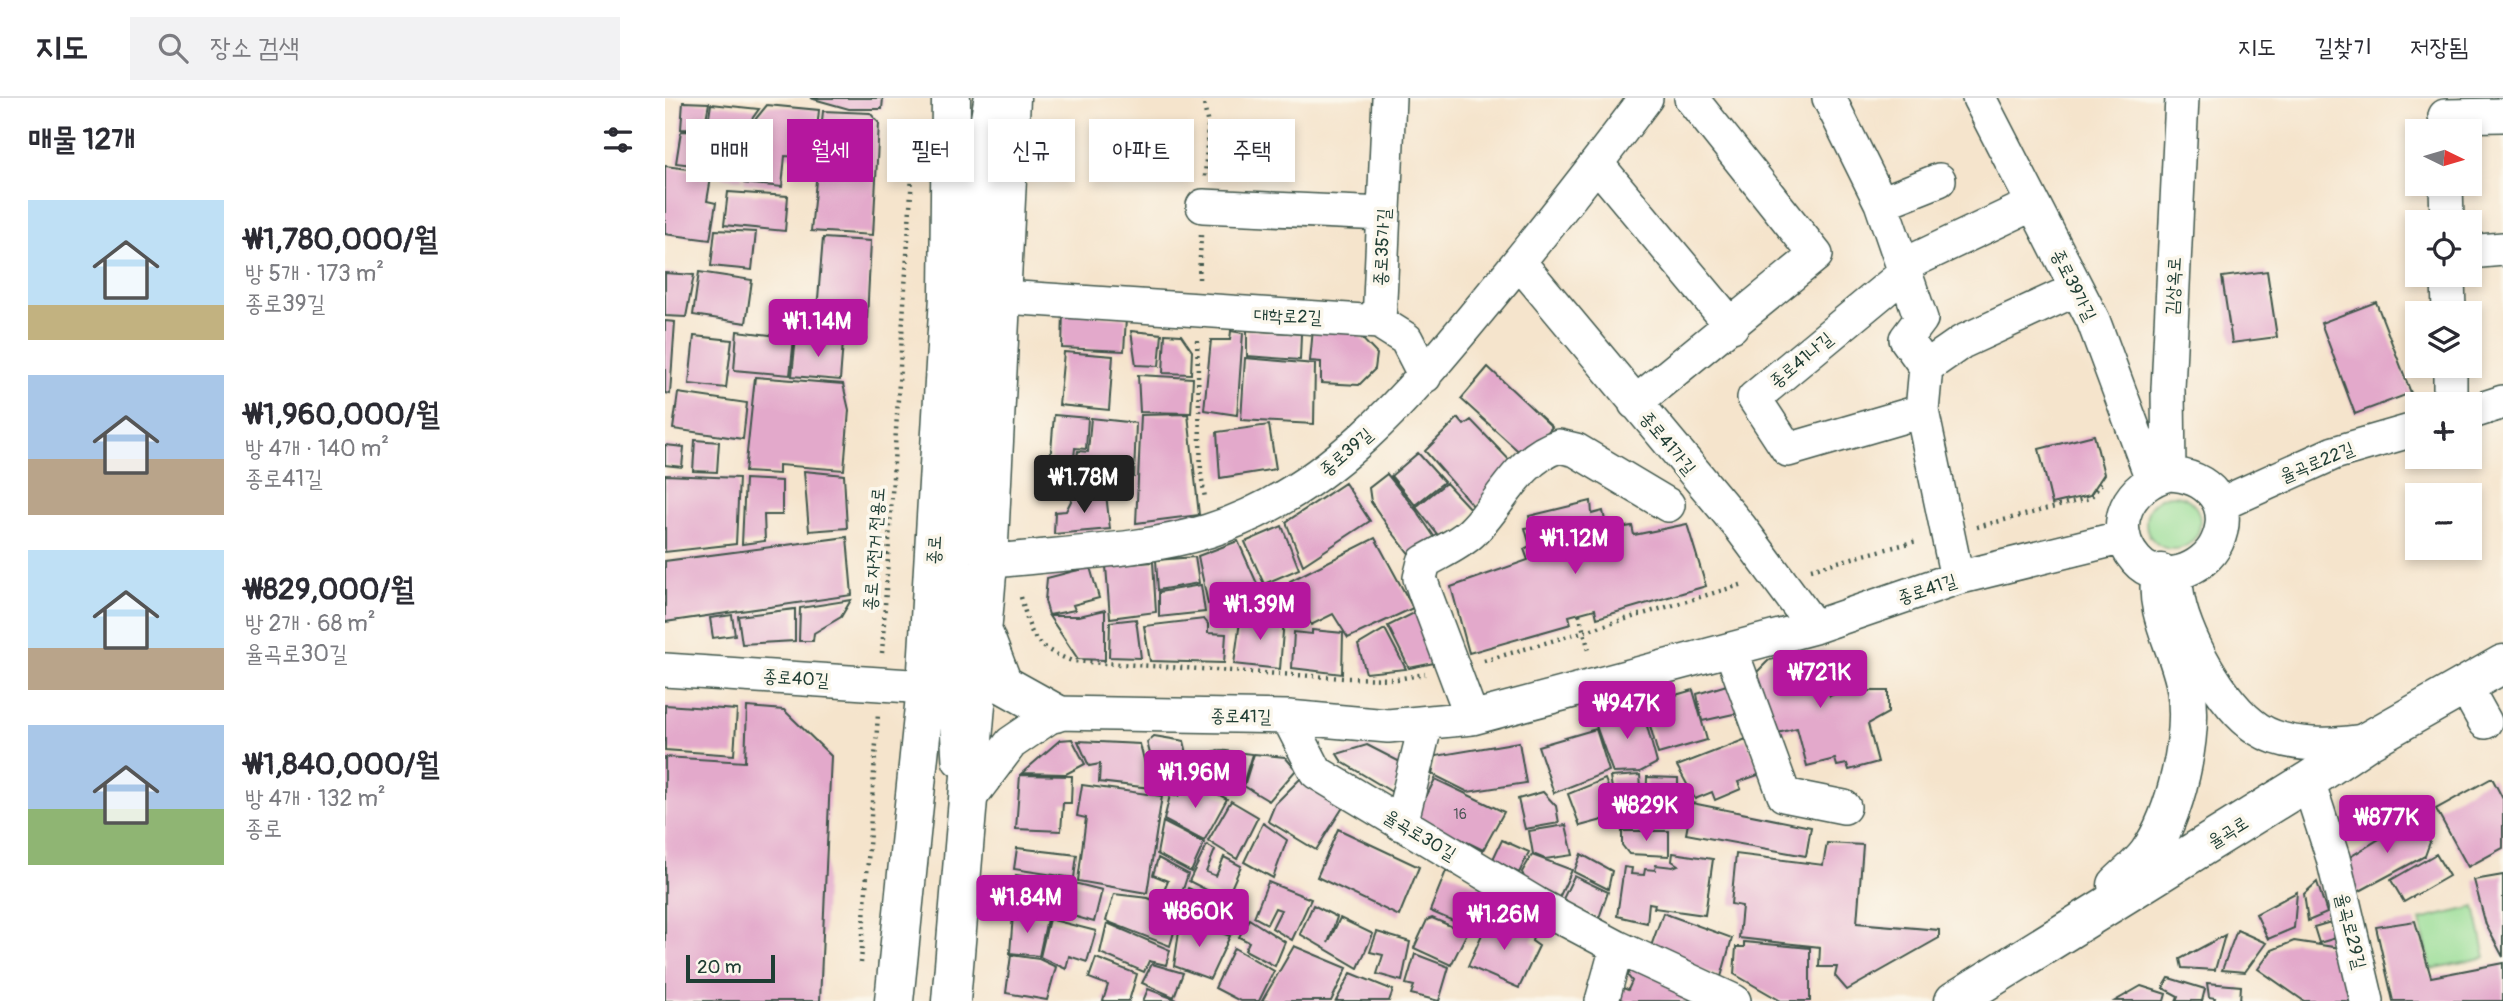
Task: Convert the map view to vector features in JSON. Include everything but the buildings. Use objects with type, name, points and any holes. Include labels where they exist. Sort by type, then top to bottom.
[{"type":"main road","name":"종로","points":[[894,1001],[926,687],[949,296],[951,98]]},
{"type":"main road","points":[[951,1001],[982,630],[999,560],[1011,98]]},
{"type":"main road","points":[[2077,926],[2148,854],[2173,803],[2186,740],[2186,689],[2164,619],[2159,583],[2168,573]]},
{"type":"main road","points":[[982,630],[1003,684],[1055,713]]},
{"type":"main road","name":"율곡로","points":[[1957,1000],[2308,781],[2369,740],[2503,664]]},
{"type":"street","points":[[949,296],[963,173],[967,98]]},
{"type":"street","points":[[966,817],[951,623],[978,174],[991,98]]},
{"type":"street","name":"종로35가길","points":[[1379,322],[1389,98]]},
{"type":"street","name":"종로39길","points":[[999,560],[1177,540],[1211,530],[1297,491],[1350,452],[1425,376],[1597,164],[1646,98]]},
{"type":"street","points":[[1635,403],[1816,255],[1691,98]]},
{"type":"street","points":[[1829,98],[1881,203],[1921,319],[1906,339],[1926,367],[1922,411],[1957,578]]},
{"type":"street","name":"종로39가길","points":[[1979,98],[2093,320],[2136,437],[2160,476]]},
{"type":"street","name":"김상옥로","points":[[2160,476],[2168,388],[2182,98]]},
{"type":"street","points":[[2446,115],[2503,115]]},
{"type":"street","points":[[1597,164],[1732,326]]},
{"type":"street","points":[[1881,203],[1938,180]]},
{"type":"street","points":[[1903,270],[2033,204]]},
{"type":"street","points":[[1203,206],[1384,214]]},
{"type":"street","points":[[2482,251],[2503,249]]},
{"type":"street","name":"종로41가길","points":[[1519,261],[1740,527],[1814,627]]},
{"type":"street","name":"종로41나길","points":[[1903,270],[1754,398],[1788,450],[1922,411]]},
{"type":"street","points":[[1926,367],[1962,342],[2077,289]]},
{"type":"street","name":"대학로2길","points":[[1004,297],[1196,312],[1379,322]]},
{"type":"street","points":[[1379,322],[1406,339],[1425,376]]},
{"type":"street","points":[[2482,409],[2503,402]]},
{"type":"street","name":"율곡로22길","points":[[2221,504],[2334,453],[2405,432]]},
{"type":"street","points":[[1472,718],[1425,593],[1421,569],[1424,562],[1470,534],[1510,482],[1554,448],[1570,448],[1668,505]]},
{"type":"street","points":[[2189,475],[2207,485],[2221,504],[2222,530],[2212,553],[2194,568],[2168,573],[2137,561],[2124,537],[2123,519],[2133,494],[2160,476],[2189,475]]},
{"type":"street","name":"종로41길","points":[[1055,713],[1288,717],[1388,726],[1472,718],[1814,627],[1957,578],[2124,537]]},
{"type":"street","points":[[2168,573],[2179,613],[2203,660],[2228,698],[2258,729],[2298,742],[2333,747],[2369,740]]},
{"type":"street","points":[[1731,650],[1784,795],[1844,807]]},
{"type":"street","name":"종로40길","points":[[665,670],[926,687]]},
{"type":"street","points":[[2465,686],[2486,722]]},
{"type":"street","points":[[966,817],[1011,743],[1055,713]]},
{"type":"street","name":"율곡로30길","points":[[1288,717],[1316,772],[1538,905],[1617,947],[1734,1001]]},
{"type":"street","points":[[1401,824],[1426,723]]},
{"type":"street","name":"율곡로29길","points":[[2308,781],[2333,858],[2367,1001]]},
{"type":"street","points":[[1602,1001],[1617,947]]},
{"type":"path","name":"종로 자전거 전용로","points":[[860,973],[911,182]]},
{"type":"path","points":[[999,560],[1032,636],[1049,652],[1072,661],[1397,680],[1453,669],[1721,592],[1774,573],[1804,571],[2089,498],[2136,437]]},
{"type":"path","points":[[1579,614],[1599,685]]},
{"type":"green space","points":[[2173,495],[2192,503],[2200,522],[2192,541],[2173,549],[2154,541],[2146,522],[2154,503]]},
{"type":"green space","points":[[2475,907],[2486,957],[2431,969],[2420,920]]}]
